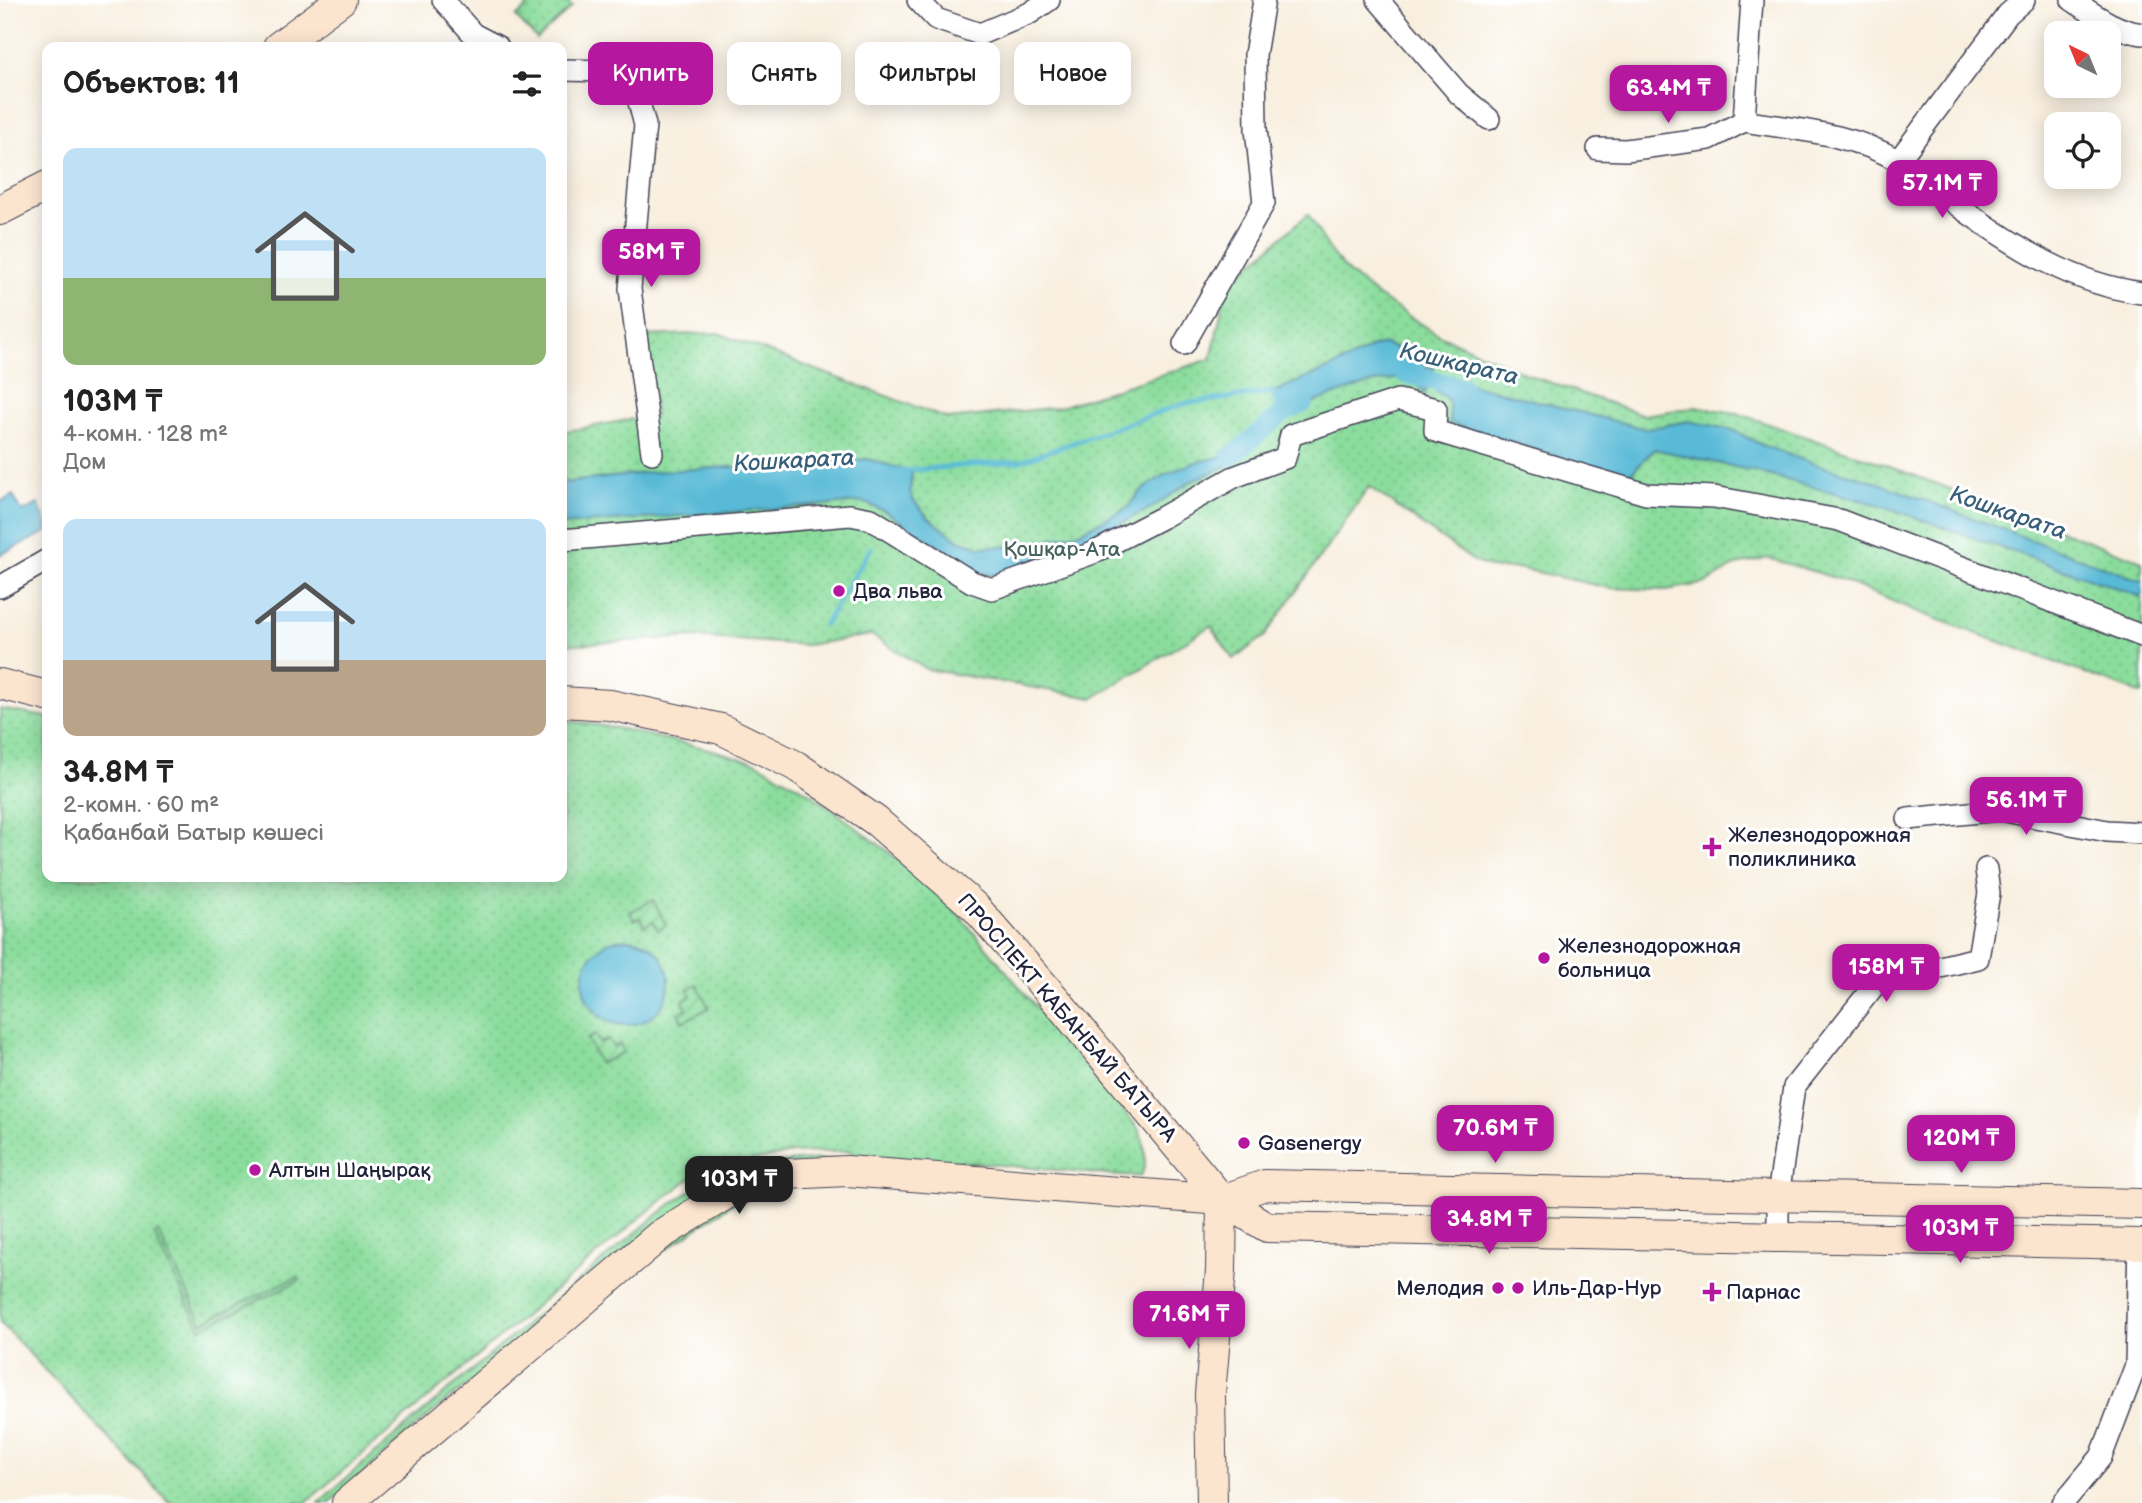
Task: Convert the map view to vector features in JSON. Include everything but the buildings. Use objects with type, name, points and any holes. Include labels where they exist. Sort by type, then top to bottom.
[{"type":"main road","points":[[285,42],[341,0]]},
{"type":"main road","points":[[0,210],[42,189]]},
{"type":"main road","points":[[0,684],[42,695]]},
{"type":"main road","name":"ПРОСПЕКТ КАБАНБАЙ БАТЫРА","points":[[567,702],[610,705],[721,729],[796,766],[876,821],[975,907],[1057,1001],[1222,1200]]},
{"type":"main road","points":[[347,1503],[660,1235],[728,1194],[787,1174],[847,1171],[1222,1200],[1265,1185],[2142,1204]]},
{"type":"main road","points":[[1222,1200],[1267,1227],[2140,1244]]},
{"type":"main road","points":[[1212,1503],[1210,1394],[1221,1270],[1222,1200]]},
{"type":"street","points":[[443,0],[473,34],[488,42]]},
{"type":"street","points":[[918,0],[936,19],[980,34],[1030,13],[1049,0]]},
{"type":"street","points":[[1184,344],[1264,203],[1256,129],[1255,55],[1265,0]]},
{"type":"street","points":[[1378,0],[1459,94],[1489,119]]},
{"type":"street","points":[[1744,121],[1752,0]]},
{"type":"street","points":[[1898,161],[2008,14],[2024,0]]},
{"type":"street","points":[[2072,0],[2110,25],[2127,32],[2142,34]]},
{"type":"street","points":[[567,70],[608,71],[626,78],[636,91],[645,125],[630,289],[652,453]]},
{"type":"street","points":[[1598,149],[1626,150],[1709,139],[1744,121],[1853,139],[1898,161],[1961,208],[2044,263],[2082,280],[2142,293]]},
{"type":"street","points":[[567,540],[850,516],[871,520],[972,582],[992,589],[1093,553],[1234,477],[1285,458],[1292,435],[1398,400],[1436,410],[1435,430],[1646,494],[1714,497],[1839,520],[2142,636]]},
{"type":"street","points":[[0,587],[42,563]]},
{"type":"street","points":[[1908,819],[2000,810],[2107,831],[2142,833]]},
{"type":"street","points":[[1778,1237],[1778,1196],[1794,1087],[1877,982],[1978,958],[1989,893],[1986,869]]},
{"type":"street","points":[[2063,1503],[2101,1457],[2139,1366],[2140,1244]]},
{"type":"green space","points":[[535,0],[565,0],[572,7],[537,39],[516,17]]},
{"type":"green space","name":"Қошқар-Ата","points":[[1308,214],[1332,254],[1347,271],[1376,295],[1439,335],[1534,377],[1644,415],[1696,407],[1737,413],[1881,463],[2142,561],[2142,694],[1926,615],[1842,580],[1768,558],[1736,565],[1707,583],[1666,590],[1609,588],[1518,568],[1496,569],[1475,562],[1369,487],[1265,636],[1233,659],[1211,626],[1093,698],[926,669],[871,635],[807,645],[692,637],[567,645],[567,431],[655,415],[647,336],[718,333],[948,419],[1060,407],[1211,359],[1227,285]]},
{"type":"green space","points":[[0,709],[42,716],[42,882],[567,882],[567,721],[617,728],[757,763],[810,793],[885,849],[954,909],[1137,1127],[1145,1152],[1140,1176],[956,1161],[854,1158],[852,1151],[792,1153],[703,1171],[641,1217],[305,1503],[170,1503],[0,1322]]},
{"type":"green space","points":[[653,900],[666,925],[658,930],[653,921],[644,926],[640,917],[634,920],[630,912]]},
{"type":"green space","points":[[697,984],[709,1008],[682,1022],[678,1013],[687,1009],[683,1000],[691,996],[688,989]]},
{"type":"green space","points":[[595,1035],[600,1043],[608,1039],[613,1047],[620,1044],[624,1052],[600,1064],[587,1039]]},
{"type":"green space","points":[[915,1158],[977,1164],[961,1167],[787,1166],[448,1399],[329,1503],[318,1503],[637,1231],[687,1193],[718,1177],[751,1168],[785,1162]]},
{"type":"green space","points":[[158,1232],[202,1323],[298,1276],[300,1280],[200,1329],[154,1234]]},
{"type":"water","points":[[1385,344],[1408,354],[1427,367],[1434,366],[1425,394],[1410,381],[1392,379],[1361,386],[1282,414],[1273,392],[1375,346]]},
{"type":"water","points":[[1442,377],[1646,429],[1688,421],[1733,430],[1764,446],[1873,481],[2142,581],[2142,597],[1883,506],[1753,471],[1654,449],[1630,474],[1614,474],[1450,423],[1448,401],[1436,392]]},
{"type":"water","points":[[1248,437],[1250,449],[1238,461],[1190,482],[1153,507],[1084,542],[1009,574],[991,575],[978,572],[884,511],[863,502],[567,525],[567,482],[662,471],[868,459],[912,472],[910,493],[914,501],[929,518],[959,540],[979,547],[1017,546],[1078,533],[1127,508],[1141,491],[1164,475],[1193,463],[1220,457]]},
{"type":"water","points":[[13,495],[22,512],[38,504],[42,513],[42,534],[0,555],[0,502]]},
{"type":"water","points":[[626,939],[643,942],[657,951],[666,965],[669,982],[666,999],[657,1013],[643,1022],[626,1025],[609,1022],[595,1013],[586,999],[583,982],[586,965],[595,951],[609,942]]},
{"type":"waterway","name":"Кошкарата","points":[[1404,374],[1463,387]]},
{"type":"waterway","points":[[901,471],[1021,461],[1183,404],[1273,392],[1282,414]]},
{"type":"waterway","name":"Кошкарата","points":[[1230,457],[1282,414],[1304,403]]},
{"type":"waterway","points":[[825,624],[871,548]]},
{"type":"place","name":"Два льва","points":[[839,591]]},
{"type":"place","name":"Железнодорожная поликлиника","points":[[1712,847]]},
{"type":"place","name":"Железнодорожная больница","points":[[1544,958]]},
{"type":"place","name":"Gasenergy","points":[[1244,1143]]},
{"type":"place","name":"Алтын Шаңырақ","points":[[255,1170]]},
{"type":"place","name":"Мелодия","points":[[1498,1288]]},
{"type":"place","name":"Иль-Дар-Нур","points":[[1518,1288]]},
{"type":"place","name":"Парнас","points":[[1712,1292]]}]
